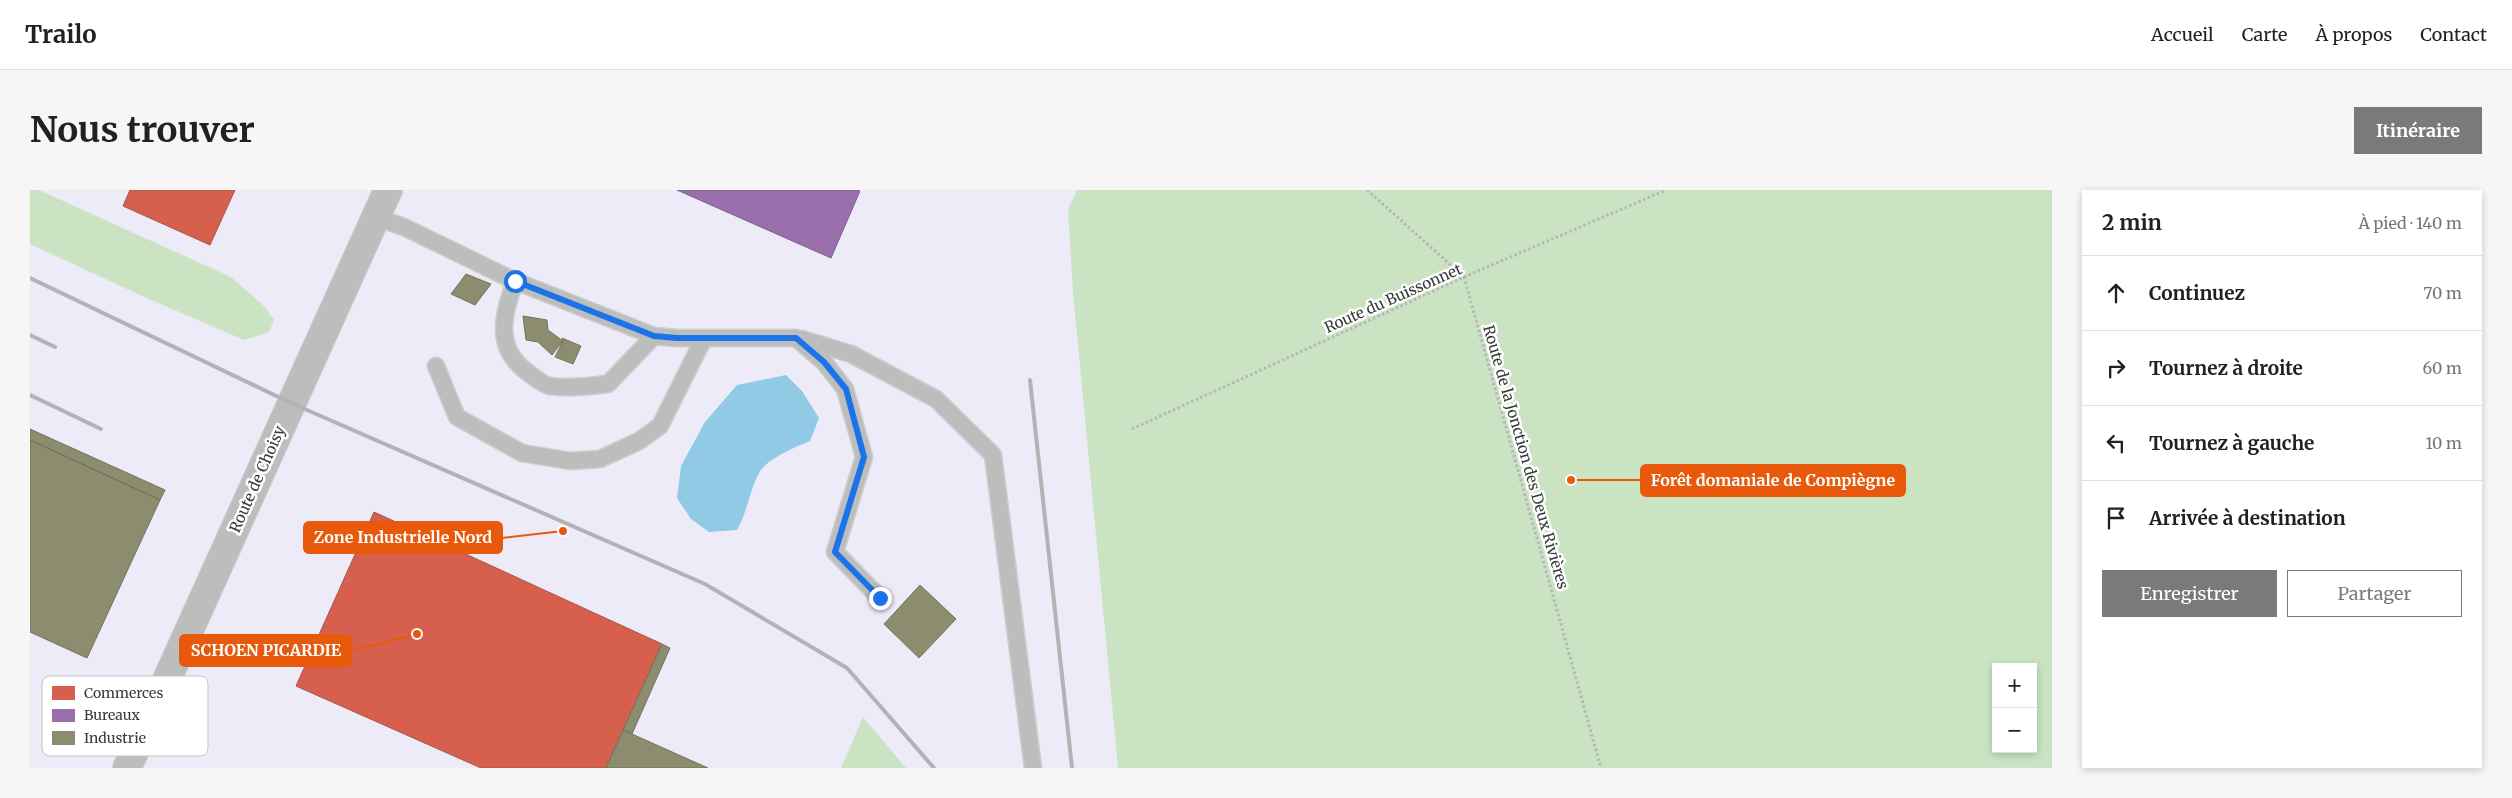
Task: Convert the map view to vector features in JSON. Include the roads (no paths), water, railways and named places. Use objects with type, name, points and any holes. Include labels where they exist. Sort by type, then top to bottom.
[{"type":"street","name":"Route de Choisy","points":[[169,676],[388,190]]},
{"type":"street","name":"Route de Choisy","points":[[127,768],[132,756]]},
{"type":"lane","points":[[376,217],[404,227],[515,281],[654,336],[796,338],[850,354],[936,399],[993,454],[1033,768]]},
{"type":"lane","points":[[515,281],[505,312],[504,341],[510,354],[524,370],[548,386],[579,387],[608,384],[654,336]]},
{"type":"lane","points":[[436,366],[457,418],[522,453],[570,461],[600,459],[639,441],[660,426],[704,338]]},
{"type":"lane","points":[[796,338],[824,362],[846,389],[864,457],[835,552],[880,598]]},
{"type":"water","points":[[786,375],[802,391],[819,418],[810,441],[773,459],[762,469],[755,482],[744,516],[737,530],[709,532],[691,519],[677,498],[681,466],[705,422],[737,385]]},
{"type":"railway","points":[[30,278],[291,403],[705,584],[847,668],[934,768]]},
{"type":"railway","points":[[30,335],[55,347]]},
{"type":"railway","points":[[1030,380],[1072,768]]},
{"type":"railway","points":[[30,395],[101,429]]},
{"type":"place","name":"Forêt domaniale de Compiègne","points":[[1571,480]]},
{"type":"place","name":"Zone Industrielle Nord","points":[[563,531]]},
{"type":"place","name":"SCHOEN PICARDIE","points":[[417,634]]}]
